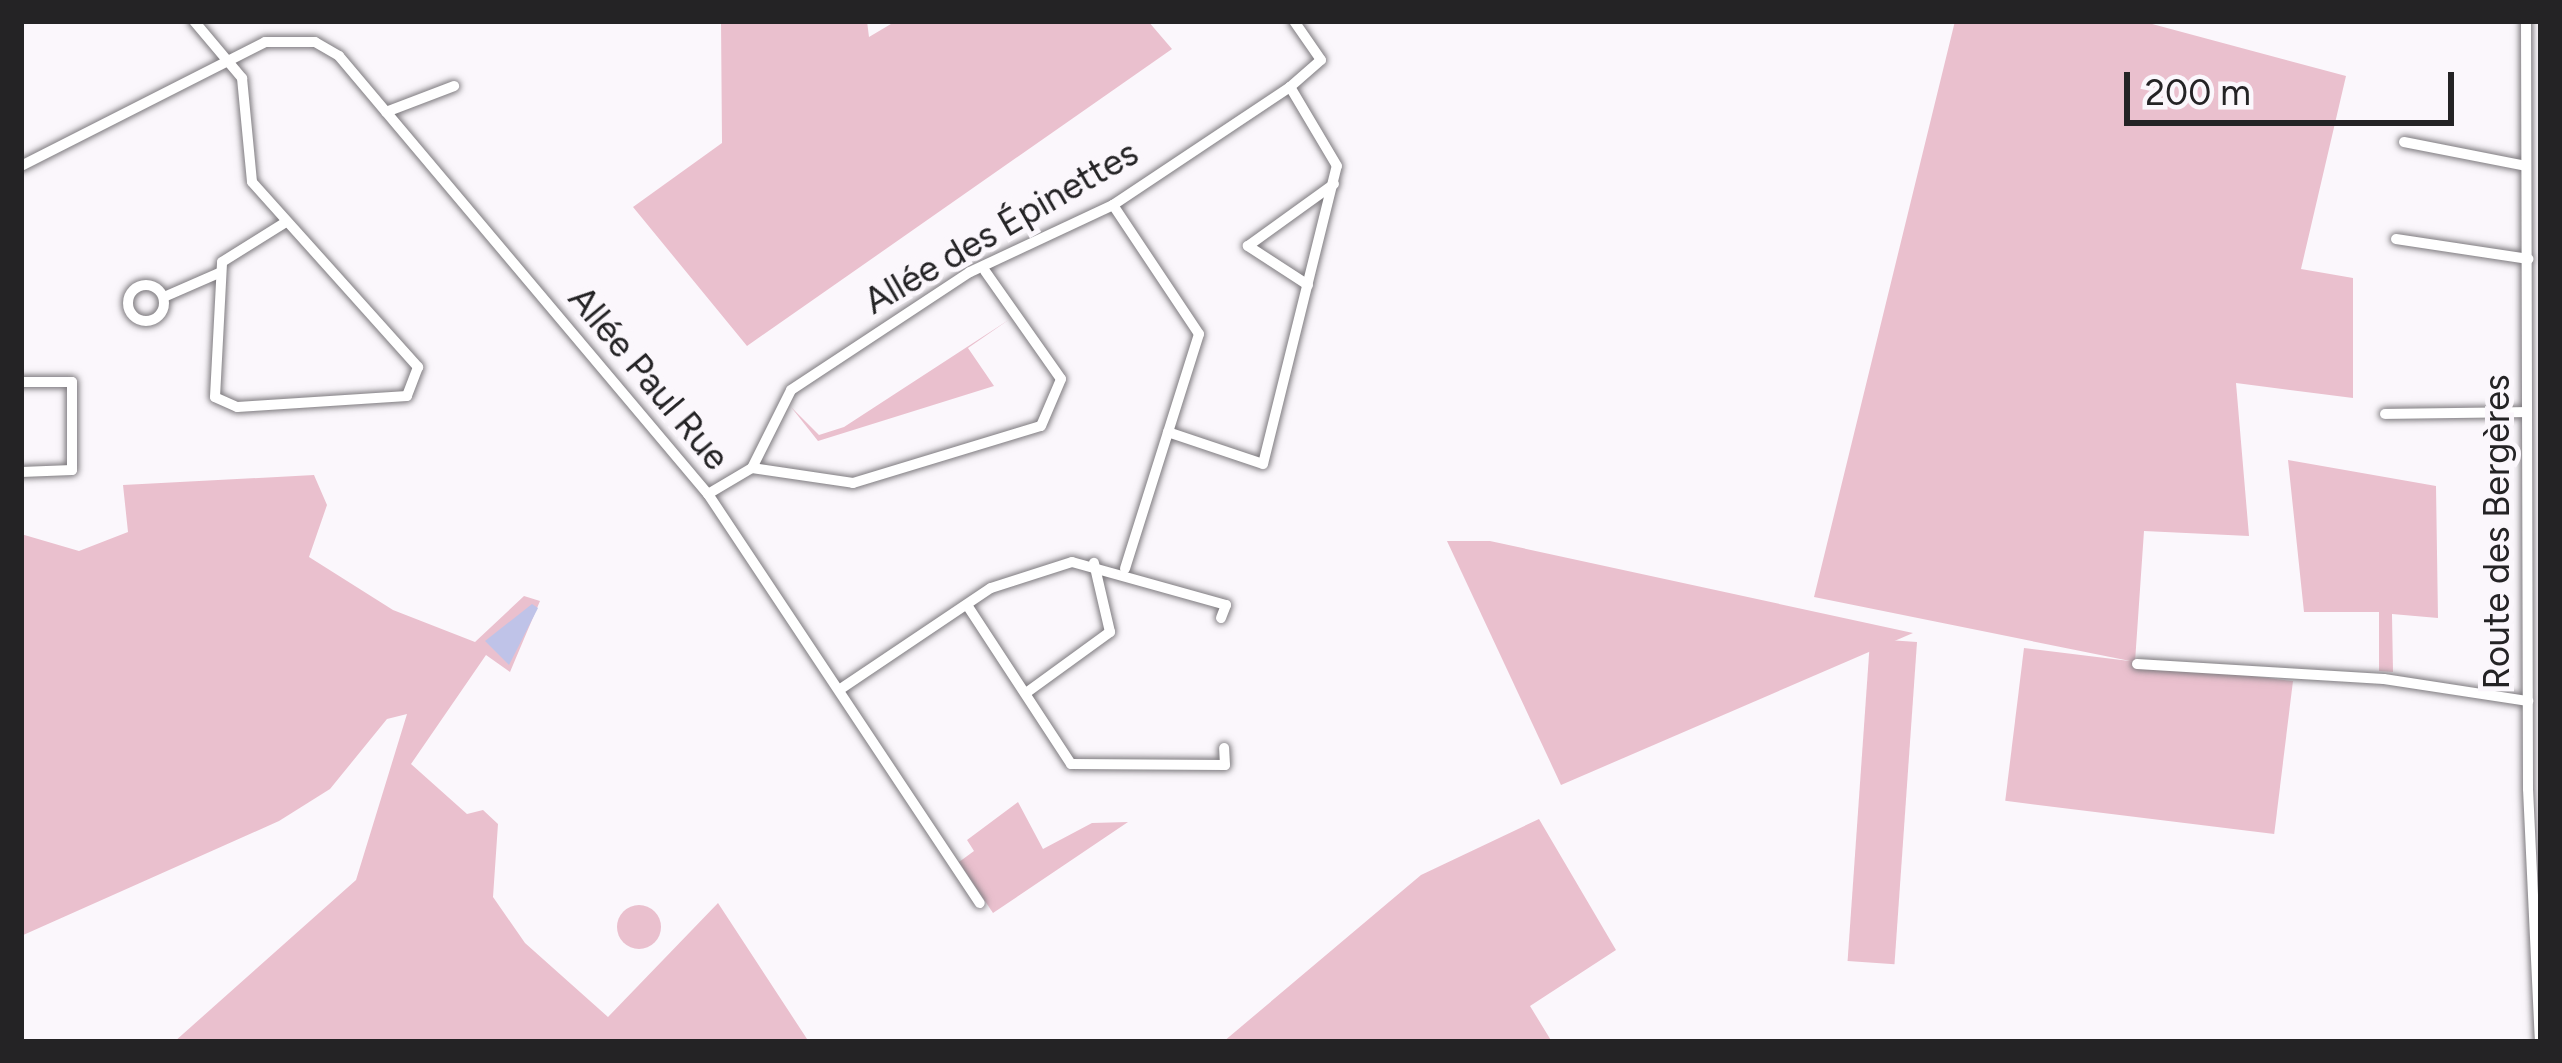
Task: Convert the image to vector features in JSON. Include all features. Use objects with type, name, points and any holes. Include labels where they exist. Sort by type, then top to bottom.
[{"type":"street","points":[[194,21],[230,61],[249,101],[247,168],[286,222],[418,368],[407,396],[226,405],[211,386],[219,273],[234,249],[286,222]]},
{"type":"street","points":[[1168,432],[1263,464],[1337,166],[1290,87],[1321,60],[1294,21]]},
{"type":"street","name":"Route des Bergères","points":[[2525,21],[2526,409],[2540,1042]]},
{"type":"street","name":"Allée Paul Rue","points":[[21,166],[266,42],[315,42],[386,112],[708,494],[980,903]]},
{"type":"street","points":[[2525,55],[2541,53]]},
{"type":"street","points":[[386,112],[454,86]]},
{"type":"street","name":"Allée des Épinettes","points":[[752,468],[791,390],[986,271],[1113,205],[1176,158],[1290,87]]},
{"type":"street","points":[[2404,142],[2526,166]]},
{"type":"street","points":[[1308,285],[1248,246],[1334,184]]},
{"type":"street","points":[[1113,205],[1199,334],[1124,569]]},
{"type":"street","points":[[2396,239],[2528,259]]},
{"type":"street","points":[[708,494],[752,468],[854,484],[1035,431],[1061,379],[986,271]]},
{"type":"street","points":[[164,297],[219,273]]},
{"type":"street","points":[[21,382],[72,382],[72,470],[21,472]]},
{"type":"street","points":[[2385,414],[2541,405]]},
{"type":"street","points":[[1025,693],[1110,632],[1094,562]]},
{"type":"street","points":[[838,690],[991,588],[1094,562],[1226,605],[1221,618]]},
{"type":"street","points":[[967,605],[1071,764],[1225,765],[1224,748]]},
{"type":"street","points":[[2137,664],[2384,679],[2532,695]]},
{"type":"shaded area","points":[[721,21],[867,21],[869,37],[896,21],[1148,21],[1172,49],[747,346],[633,207],[722,143]]},
{"type":"shaded area","points":[[1955,21],[2141,21],[2346,76],[2301,269],[2353,278],[2353,398],[2236,383],[2249,536],[2144,531],[2135,662],[1814,597]]},
{"type":"shaded area","points":[[1010,319],[968,348],[994,386],[818,441],[791,407],[819,435],[844,427]]},
{"type":"shaded area","points":[[2288,460],[2436,486],[2438,618],[2392,614],[2393,672],[2379,671],[2379,612],[2304,612]]},
{"type":"shaded area","points":[[314,475],[327,505],[309,557],[393,610],[475,642],[524,596],[540,601],[510,672],[486,655],[411,764],[467,814],[483,810],[498,824],[493,897],[525,943],[608,1017],[718,903],[809,1042],[174,1042],[356,880],[407,714],[387,719],[330,789],[279,821],[21,936],[21,534],[79,551],[128,532],[123,485]]},
{"type":"shaded area","points":[[1447,541],[1490,541],[1913,633],[1561,785]]},
{"type":"shaded area","points":[[1870,639],[1917,642],[1894,964],[1848,961]]},
{"type":"shaded area","points":[[2024,648],[2293,681],[2274,834],[2005,801]]},
{"type":"shaded area","points":[[1018,802],[1043,849],[1092,823],[1128,822],[993,913],[959,862],[974,851],[967,840]]},
{"type":"shaded area","points":[[1539,819],[1616,950],[1530,1006],[1552,1042],[1223,1042],[1421,875]]},
{"type":"shaded area","points":[[639,905],[655,911],[661,927],[655,943],[639,949],[623,943],[617,927],[623,911]]},
{"type":"water","points":[[532,604],[538,608],[509,665],[485,641]]}]
